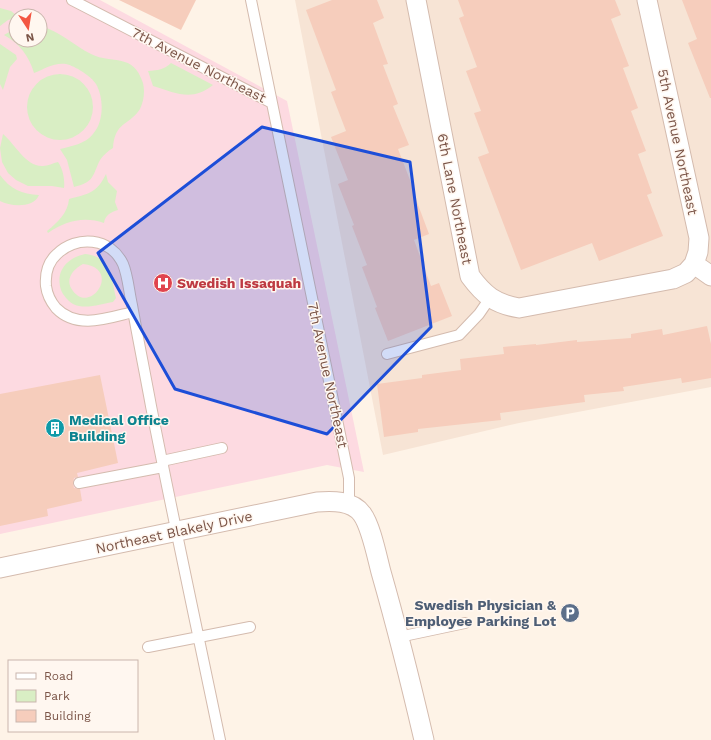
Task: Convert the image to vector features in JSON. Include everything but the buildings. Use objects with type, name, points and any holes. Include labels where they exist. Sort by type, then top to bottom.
[{"type":"street","name":"6th Lane Northeast","points":[[416,0],[470,276],[481,291],[490,298],[507,306],[519,308],[673,279],[686,273],[694,264]]},
{"type":"street","name":"5th Avenue Northeast","points":[[647,0],[699,238],[698,252],[694,264]]},
{"type":"street","points":[[694,264],[711,276]]},
{"type":"street","name":"Northeast Blakely Drive","points":[[0,568],[317,502],[332,501],[349,504]]},
{"type":"street","points":[[349,504],[362,514],[371,535],[399,637],[424,740]]},
{"type":"lane","name":"7th Avenue Northeast","points":[[72,0],[272,103],[349,478],[349,504]]},
{"type":"lane","points":[[250,0],[272,103]]},
{"type":"lane","points":[[133,312],[85,321],[72,319],[61,313],[52,303],[47,292],[46,279],[48,267],[55,256],[64,247],[76,242],[90,241],[103,244],[115,252],[122,264],[133,312],[176,531],[220,740]]},
{"type":"lane","points":[[387,354],[460,335],[479,314],[490,298]]},
{"type":"lane","points":[[79,483],[163,464],[222,448]]},
{"type":"lane","points":[[399,637],[465,623]]},
{"type":"lane","points":[[148,647],[250,627]]},
{"type":"highlighted area","points":[[262,127],[410,162],[431,327],[327,434],[175,389],[98,253]]},
{"type":"shaded area","name":"Swedish Issaquah","points":[[0,0],[100,0],[287,101],[364,472],[327,465],[0,534]]},
{"type":"shaded area","points":[[295,0],[711,0],[711,387],[519,423],[383,455]]},
{"type":"green space","points":[[0,8],[8,10],[8,20],[0,26]]},
{"type":"green space","points":[[48,28],[91,54],[128,63],[139,73],[144,89],[144,96],[140,109],[120,128],[114,139],[113,148],[102,158],[91,179],[85,183],[74,187],[67,160],[60,149],[74,146],[86,140],[97,129],[102,110],[99,90],[94,81],[70,65],[58,64],[34,73],[27,56],[21,48],[48,48]]},
{"type":"green space","points":[[0,44],[16,55],[17,59],[10,67],[3,90],[0,84]]},
{"type":"green space","points":[[171,63],[213,85],[205,90],[191,95],[177,93],[153,86],[148,71],[158,70]]},
{"type":"green space","points":[[60,74],[73,77],[83,84],[90,94],[93,107],[90,120],[83,130],[73,137],[60,140],[47,137],[37,130],[30,120],[27,107],[30,94],[37,84],[47,77]]},
{"type":"green space","points":[[3,134],[31,163],[47,166],[58,162],[63,175],[64,188],[52,186],[28,186],[16,180],[8,173],[2,162],[0,148]]},
{"type":"green space","points":[[106,174],[108,182],[117,191],[115,202],[118,210],[109,214],[104,223],[89,220],[75,221],[61,225],[48,233],[47,231],[58,221],[67,209],[69,199],[91,192],[99,185]]},
{"type":"green space","points":[[0,175],[8,184],[17,190],[39,195],[32,202],[22,205],[0,201]]},
{"type":"green space","points":[[85,254],[94,256],[101,259],[105,263],[111,275],[116,298],[113,302],[93,306],[78,306],[73,304],[64,296],[60,283],[61,271],[68,262]],"holes":[[[83,264],[95,267],[100,273],[102,281],[99,288],[94,294],[88,297],[80,297],[70,287],[69,283],[71,275]]]},
{"type":"place","name":"Swedish Issaquah","points":[[163,283]]},
{"type":"place","name":"Medical Office Building","points":[[55,428]]},
{"type":"place","name":"Swedish Physician & Employee Parking Lot","points":[[570,613]]}]
